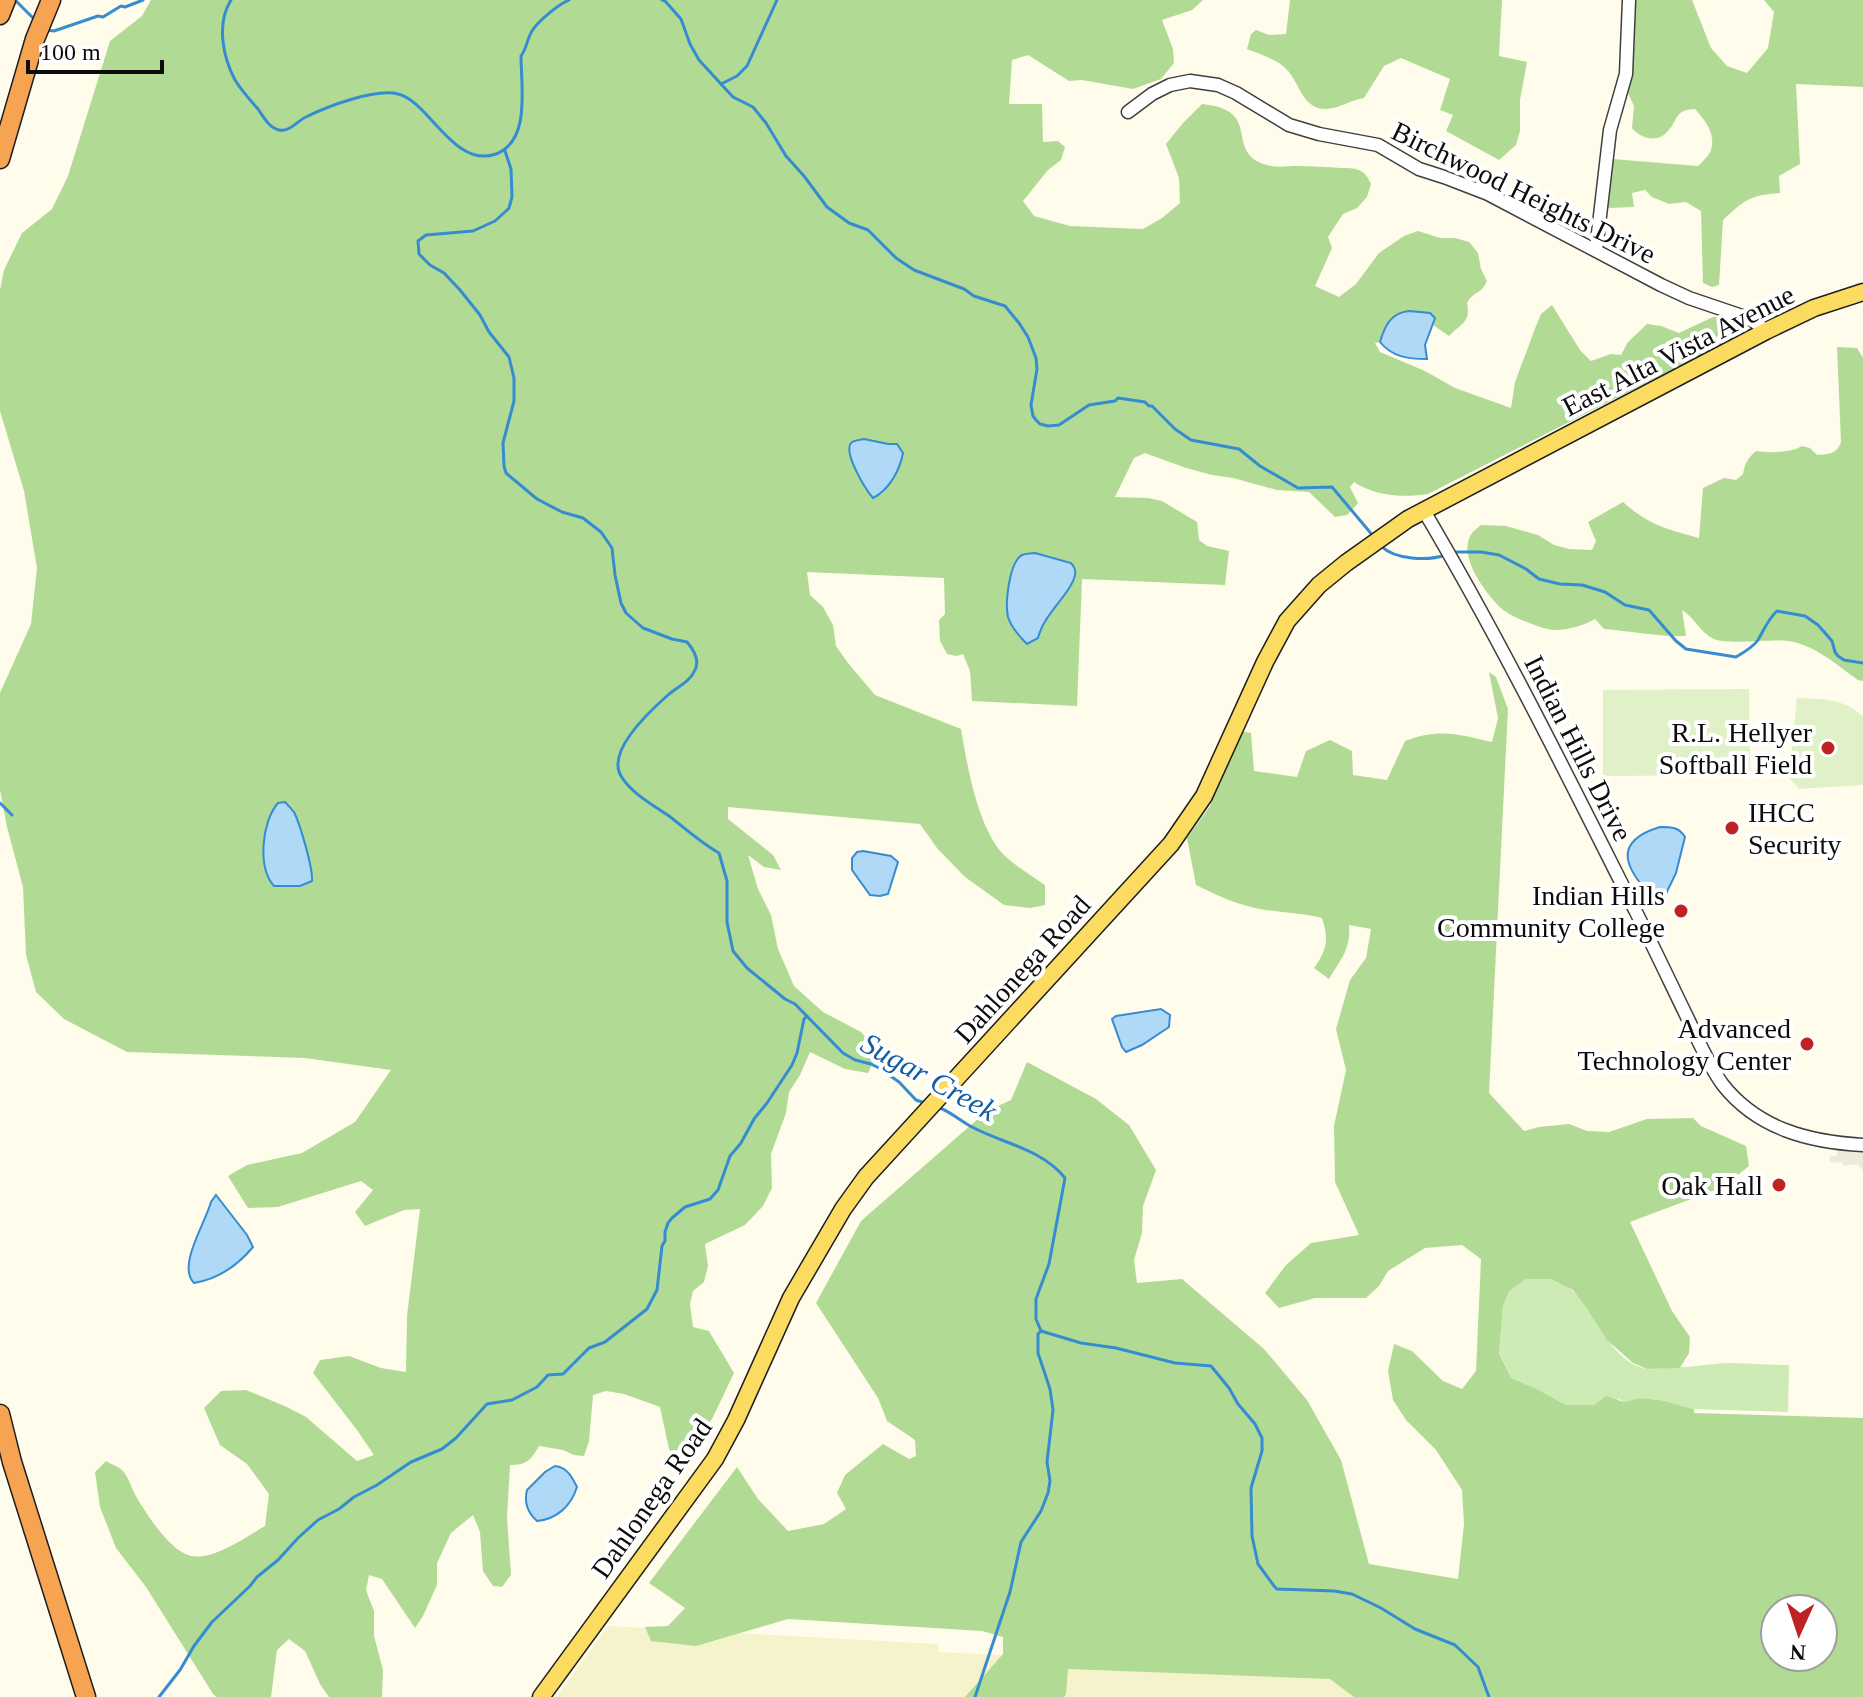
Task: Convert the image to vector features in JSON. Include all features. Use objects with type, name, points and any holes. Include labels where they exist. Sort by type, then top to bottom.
[{"type":"highway","points":[[0,15],[6,0]]},
{"type":"highway","points":[[0,159],[35,39],[51,0]]},
{"type":"highway","points":[[0,1414],[12,1462],[86,1697]]},
{"type":"main road","name":"East Alta Vista Avenue","points":[[1520,461],[1766,331],[1814,308],[1863,292]]},
{"type":"main road","name":"Dahlonega Road","points":[[541,1697],[715,1459],[742,1409],[791,1298],[818,1249],[866,1177],[1171,844],[1204,796],[1287,621],[1319,585],[1408,519],[1520,461]]},
{"type":"street","points":[[1596,250],[1610,130],[1626,74],[1629,0]]},
{"type":"street","name":"Birchwood Heights Drive","points":[[1128,112],[1170,85],[1190,81],[1218,85],[1289,125],[1378,145],[1419,169],[1488,194],[1661,285],[1751,319],[1766,331]]},
{"type":"street","name":"Indian Hills Drive","points":[[1424,511],[1547,735],[1723,1084],[1743,1104],[1787,1131],[1807,1138],[1863,1145]]},
{"type":"shaded area","points":[[1838,1149],[1863,1149],[1863,1171],[1858,1164],[1843,1166],[1843,1163],[1830,1162],[1830,1156],[1836,1156]]},
{"type":"shaded area","points":[[608,1626],[938,1644],[939,1652],[1464,1679],[1463,1697],[556,1697]]},
{"type":"green space","points":[[151,0],[1203,0],[1192,10],[1162,20],[1173,49],[1174,63],[1161,79],[1133,89],[1082,80],[1069,81],[1028,55],[1012,60],[1009,104],[1042,104],[1043,142],[1058,141],[1065,147],[1061,160],[1048,170],[1023,201],[1034,216],[1070,226],[1143,229],[1162,218],[1180,203],[1179,178],[1166,144],[1202,104],[1232,114],[1247,151],[1254,159],[1267,165],[1353,168],[1368,178],[1371,184],[1367,197],[1357,208],[1343,214],[1328,237],[1332,248],[1315,286],[1339,297],[1356,284],[1379,253],[1404,236],[1418,231],[1469,242],[1478,253],[1487,281],[1467,303],[1468,315],[1464,322],[1449,336],[1433,325],[1435,318],[1430,313],[1409,311],[1383,331],[1380,342],[1375,343],[1380,352],[1455,388],[1511,408],[1515,382],[1536,326],[1541,314],[1552,305],[1580,350],[1591,361],[1611,354],[1621,355],[1628,342],[1647,324],[1679,333],[1713,317],[1725,317],[1742,334],[1428,494],[1390,495],[1354,482],[1350,487],[1358,503],[1347,515],[1335,517],[1309,492],[1277,490],[1212,475],[1145,453],[1134,458],[1115,497],[1162,501],[1197,522],[1199,540],[1207,546],[1229,551],[1225,585],[1082,579],[1077,706],[972,701],[970,671],[963,654],[947,654],[940,641],[939,620],[945,614],[944,578],[807,572],[810,595],[823,607],[833,625],[836,646],[875,695],[961,729],[975,796],[988,830],[1005,856],[1045,885],[1045,905],[1030,908],[1004,905],[965,877],[937,848],[920,824],[728,807],[728,819],[773,855],[781,870],[764,867],[748,855],[758,889],[771,915],[778,949],[794,986],[823,1012],[861,1032],[878,1051],[868,1073],[845,1069],[810,1052],[789,1092],[786,1113],[771,1154],[772,1188],[763,1206],[745,1225],[705,1244],[708,1266],[704,1282],[693,1291],[690,1304],[693,1327],[709,1331],[734,1373],[690,1457],[676,1463],[669,1449],[660,1407],[624,1394],[606,1391],[593,1395],[589,1441],[584,1456],[539,1446],[528,1461],[510,1465],[507,1517],[511,1575],[502,1587],[493,1586],[483,1571],[480,1532],[473,1515],[451,1533],[437,1563],[437,1585],[415,1628],[382,1579],[369,1575],[366,1590],[374,1611],[374,1636],[383,1670],[382,1697],[329,1697],[305,1651],[289,1639],[277,1650],[271,1697],[217,1697],[213,1694],[146,1587],[116,1548],[100,1507],[95,1472],[106,1461],[121,1469],[160,1532],[183,1553],[200,1556],[230,1547],[265,1526],[269,1494],[247,1464],[220,1445],[204,1408],[221,1391],[246,1390],[287,1407],[306,1417],[357,1461],[374,1455],[313,1373],[320,1360],[349,1356],[381,1368],[406,1372],[407,1316],[420,1209],[404,1210],[365,1226],[355,1212],[373,1190],[361,1181],[278,1207],[248,1208],[228,1176],[247,1165],[302,1153],[355,1122],[391,1070],[305,1058],[127,1052],[64,1019],[36,992],[26,955],[23,887],[0,790],[0,693],[31,624],[37,568],[24,491],[0,411],[0,290],[4,270],[22,233],[52,209],[68,176],[110,41],[142,16]],"holes":[[[869,440],[897,444],[885,491],[878,496],[865,489],[853,463]],[[1035,553],[1075,572],[1045,620],[1038,638],[1022,638],[1008,619]],[[273,809],[293,811],[312,871],[301,886],[291,885],[267,875],[263,853]]]},
{"type":"green space","points":[[1290,0],[1502,0],[1499,56],[1527,62],[1516,145],[1499,160],[1446,131],[1453,115],[1440,110],[1450,79],[1401,58],[1384,66],[1364,98],[1331,109],[1317,108],[1305,99],[1283,66],[1247,49],[1251,34],[1256,30],[1269,35],[1286,34]]},
{"type":"green space","points":[[1636,0],[1692,0],[1711,48],[1727,66],[1747,73],[1768,48],[1774,12],[1764,0],[1863,0],[1863,87],[1796,84],[1800,164],[1779,176],[1780,193],[1748,200],[1723,220],[1719,285],[1712,287],[1703,283],[1701,211],[1686,202],[1669,204],[1652,197],[1645,190],[1632,193],[1634,207],[1608,208],[1612,159],[1698,166],[1709,154],[1712,144],[1709,128],[1695,109],[1683,111],[1670,129],[1658,138],[1644,137],[1632,128],[1634,106],[1627,91]]},
{"type":"green space","points":[[1837,347],[1857,348],[1863,358],[1863,681],[1798,643],[1714,639],[1682,610],[1686,636],[1604,629],[1595,619],[1569,629],[1547,629],[1506,612],[1481,584],[1470,563],[1468,542],[1481,525],[1506,526],[1538,535],[1554,545],[1592,550],[1596,541],[1588,522],[1623,502],[1658,525],[1699,538],[1703,488],[1724,478],[1736,480],[1756,451],[1780,452],[1802,446],[1810,448],[1817,455],[1835,451],[1841,442]]},
{"type":"green space","points":[[1489,672],[1496,677],[1508,709],[1489,1093],[1524,1131],[1569,1124],[1587,1131],[1609,1132],[1647,1119],[1693,1118],[1701,1126],[1746,1146],[1749,1166],[1723,1187],[1630,1222],[1672,1311],[1690,1337],[1689,1353],[1680,1368],[1647,1369],[1633,1363],[1607,1340],[1573,1290],[1551,1279],[1526,1279],[1509,1291],[1503,1306],[1499,1353],[1511,1378],[1566,1405],[1594,1405],[1606,1396],[1624,1402],[1639,1398],[1660,1400],[1694,1409],[1694,1413],[1863,1418],[1863,1697],[1354,1697],[1330,1679],[1068,1669],[1064,1697],[965,1697],[1003,1654],[1003,1637],[982,1631],[788,1619],[696,1646],[651,1641],[645,1627],[668,1626],[685,1608],[649,1583],[737,1467],[758,1499],[788,1531],[824,1524],[846,1509],[837,1493],[845,1475],[883,1444],[909,1459],[916,1456],[915,1440],[887,1421],[878,1398],[816,1303],[861,1221],[987,1111],[1011,1100],[1027,1062],[1096,1099],[1129,1125],[1156,1170],[1143,1206],[1142,1233],[1134,1260],[1137,1283],[1182,1279],[1264,1349],[1307,1400],[1341,1460],[1369,1564],[1458,1579],[1464,1524],[1462,1490],[1436,1450],[1406,1420],[1393,1400],[1388,1371],[1394,1344],[1412,1351],[1443,1381],[1462,1389],[1476,1371],[1481,1259],[1462,1245],[1425,1248],[1388,1271],[1379,1286],[1366,1298],[1315,1298],[1279,1308],[1265,1293],[1286,1265],[1311,1243],[1359,1235],[1335,1182],[1334,1126],[1346,1070],[1336,1029],[1350,980],[1366,958],[1371,929],[1349,925],[1347,947],[1329,979],[1314,968],[1326,944],[1322,918],[1251,907],[1196,885],[1187,838],[1210,806],[1241,731],[1251,733],[1254,771],[1297,777],[1306,751],[1330,740],[1352,751],[1353,775],[1387,780],[1405,741],[1438,733],[1492,742],[1498,718]]},
{"type":"green space","points":[[1749,689],[1750,775],[1603,776],[1603,690]]},
{"type":"green space","name":"R.L. Hellyer Softball Field","points":[[1797,698],[1841,703],[1863,717],[1863,785],[1799,789],[1789,778]]},
{"type":"green space","points":[[1547,1278],[1565,1285],[1578,1296],[1618,1352],[1631,1363],[1647,1369],[1727,1363],[1789,1365],[1788,1412],[1694,1409],[1639,1398],[1594,1405],[1566,1405],[1511,1378],[1499,1352],[1503,1306],[1508,1291],[1526,1279]]},
{"type":"water","points":[[1409,311],[1430,313],[1435,318],[1425,345],[1427,359],[1401,356],[1380,342],[1390,321],[1398,314]]},
{"type":"water","points":[[864,439],[897,444],[903,453],[893,479],[873,498],[850,455],[851,443]]},
{"type":"water","points":[[1035,553],[1071,563],[1075,573],[1073,582],[1046,620],[1038,638],[1027,644],[1009,621],[1008,594],[1011,574],[1018,559]]},
{"type":"water","points":[[285,802],[297,818],[310,866],[312,881],[300,886],[274,886],[265,868],[264,844],[268,821],[278,803]]},
{"type":"water","points":[[1660,827],[1677,829],[1685,837],[1676,873],[1665,896],[1654,899],[1636,878],[1628,858],[1634,840]]},
{"type":"water","points":[[863,851],[891,856],[898,862],[888,894],[870,895],[852,870],[852,858]]},
{"type":"water","points":[[1161,1009],[1170,1015],[1169,1027],[1126,1052],[1112,1019]]},
{"type":"water","points":[[216,1195],[253,1247],[227,1270],[194,1283],[190,1276],[190,1256]]},
{"type":"water","points":[[555,1466],[566,1470],[577,1487],[562,1510],[551,1518],[537,1521],[528,1507],[527,1490]]},
{"type":"waterway","name":"Sugar Creek","points":[[15,0],[35,20]]},
{"type":"waterway","name":"Sugar Creek","points":[[47,30],[54,31],[103,17],[121,6],[143,0]]},
{"type":"waterway","name":"Sugar Creek","points":[[231,0],[226,9],[223,30],[227,61],[237,84],[272,127],[287,129],[315,113],[364,96],[398,94],[420,108],[467,152],[481,156],[496,154],[515,137],[522,111],[521,56],[535,27],[569,0]]},
{"type":"waterway","points":[[662,0],[681,19],[699,60],[733,97],[753,107],[786,156],[827,207],[849,223],[868,230],[896,258],[914,270],[1005,306],[1028,337],[1036,358],[1031,405],[1033,416],[1040,424],[1059,425],[1089,405],[1118,398],[1145,402],[1191,440],[1239,449],[1260,466],[1298,488],[1332,487],[1374,537]]},
{"type":"waterway","points":[[721,84],[737,76],[747,66],[777,0]]},
{"type":"waterway","name":"Sugar Creek","points":[[505,151],[511,169],[512,197],[509,208],[495,221],[473,231],[426,235],[418,241],[419,254],[460,290],[509,357],[514,378],[514,401],[503,443],[506,473],[537,499],[562,512],[583,518],[601,532],[612,548],[621,603],[626,613],[643,628],[687,642],[695,655],[697,662],[690,678],[651,710],[625,743],[618,766],[621,776],[630,788],[719,853],[727,881],[727,922],[733,951],[747,968],[795,1004],[843,1053],[879,1068],[899,1082],[916,1100],[925,1103]]},
{"type":"waterway","points":[[1381,546],[1387,551],[1412,558],[1446,555]]},
{"type":"waterway","points":[[1453,552],[1499,555],[1539,579],[1582,585],[1605,592],[1625,605],[1649,610],[1686,649],[1736,657],[1756,643],[1777,611],[1805,616],[1832,641],[1838,656],[1863,663]]},
{"type":"waterway","points":[[0,803],[12,815]]},
{"type":"waterway","points":[[159,1697],[212,1622],[318,1520],[411,1462],[442,1449],[487,1404],[512,1400],[537,1387],[548,1375],[563,1374],[589,1348],[605,1342],[647,1309],[657,1290],[668,1223],[685,1207],[710,1199],[718,1190],[730,1156],[792,1065],[807,1016]]},
{"type":"waterway","name":"Sugar Creek","points":[[940,1108],[972,1127],[1045,1160],[1065,1178],[1049,1264],[1036,1299],[1036,1319],[1041,1331]]},
{"type":"waterway","name":"Sugar Creek","points":[[1041,1331],[1175,1363],[1211,1366],[1262,1438],[1262,1451],[1251,1488],[1252,1536],[1258,1564],[1274,1586],[1277,1589],[1352,1594],[1415,1629],[1455,1645],[1478,1667],[1489,1697]]},
{"type":"waterway","points":[[975,1697],[1010,1592],[1021,1542],[1041,1511],[1048,1493],[1047,1462],[1053,1410],[1050,1389],[1038,1353],[1038,1334],[1041,1331]]},
{"type":"place","name":"R.L. Hellyer Softball Field","points":[[1828,748]]},
{"type":"place","name":"IHCC Security","points":[[1732,828]]},
{"type":"place","name":"Indian Hills Community College","points":[[1681,911]]},
{"type":"place","name":"Advanced Technology Center","points":[[1807,1044]]},
{"type":"place","name":"Oak Hall","points":[[1779,1185]]}]
